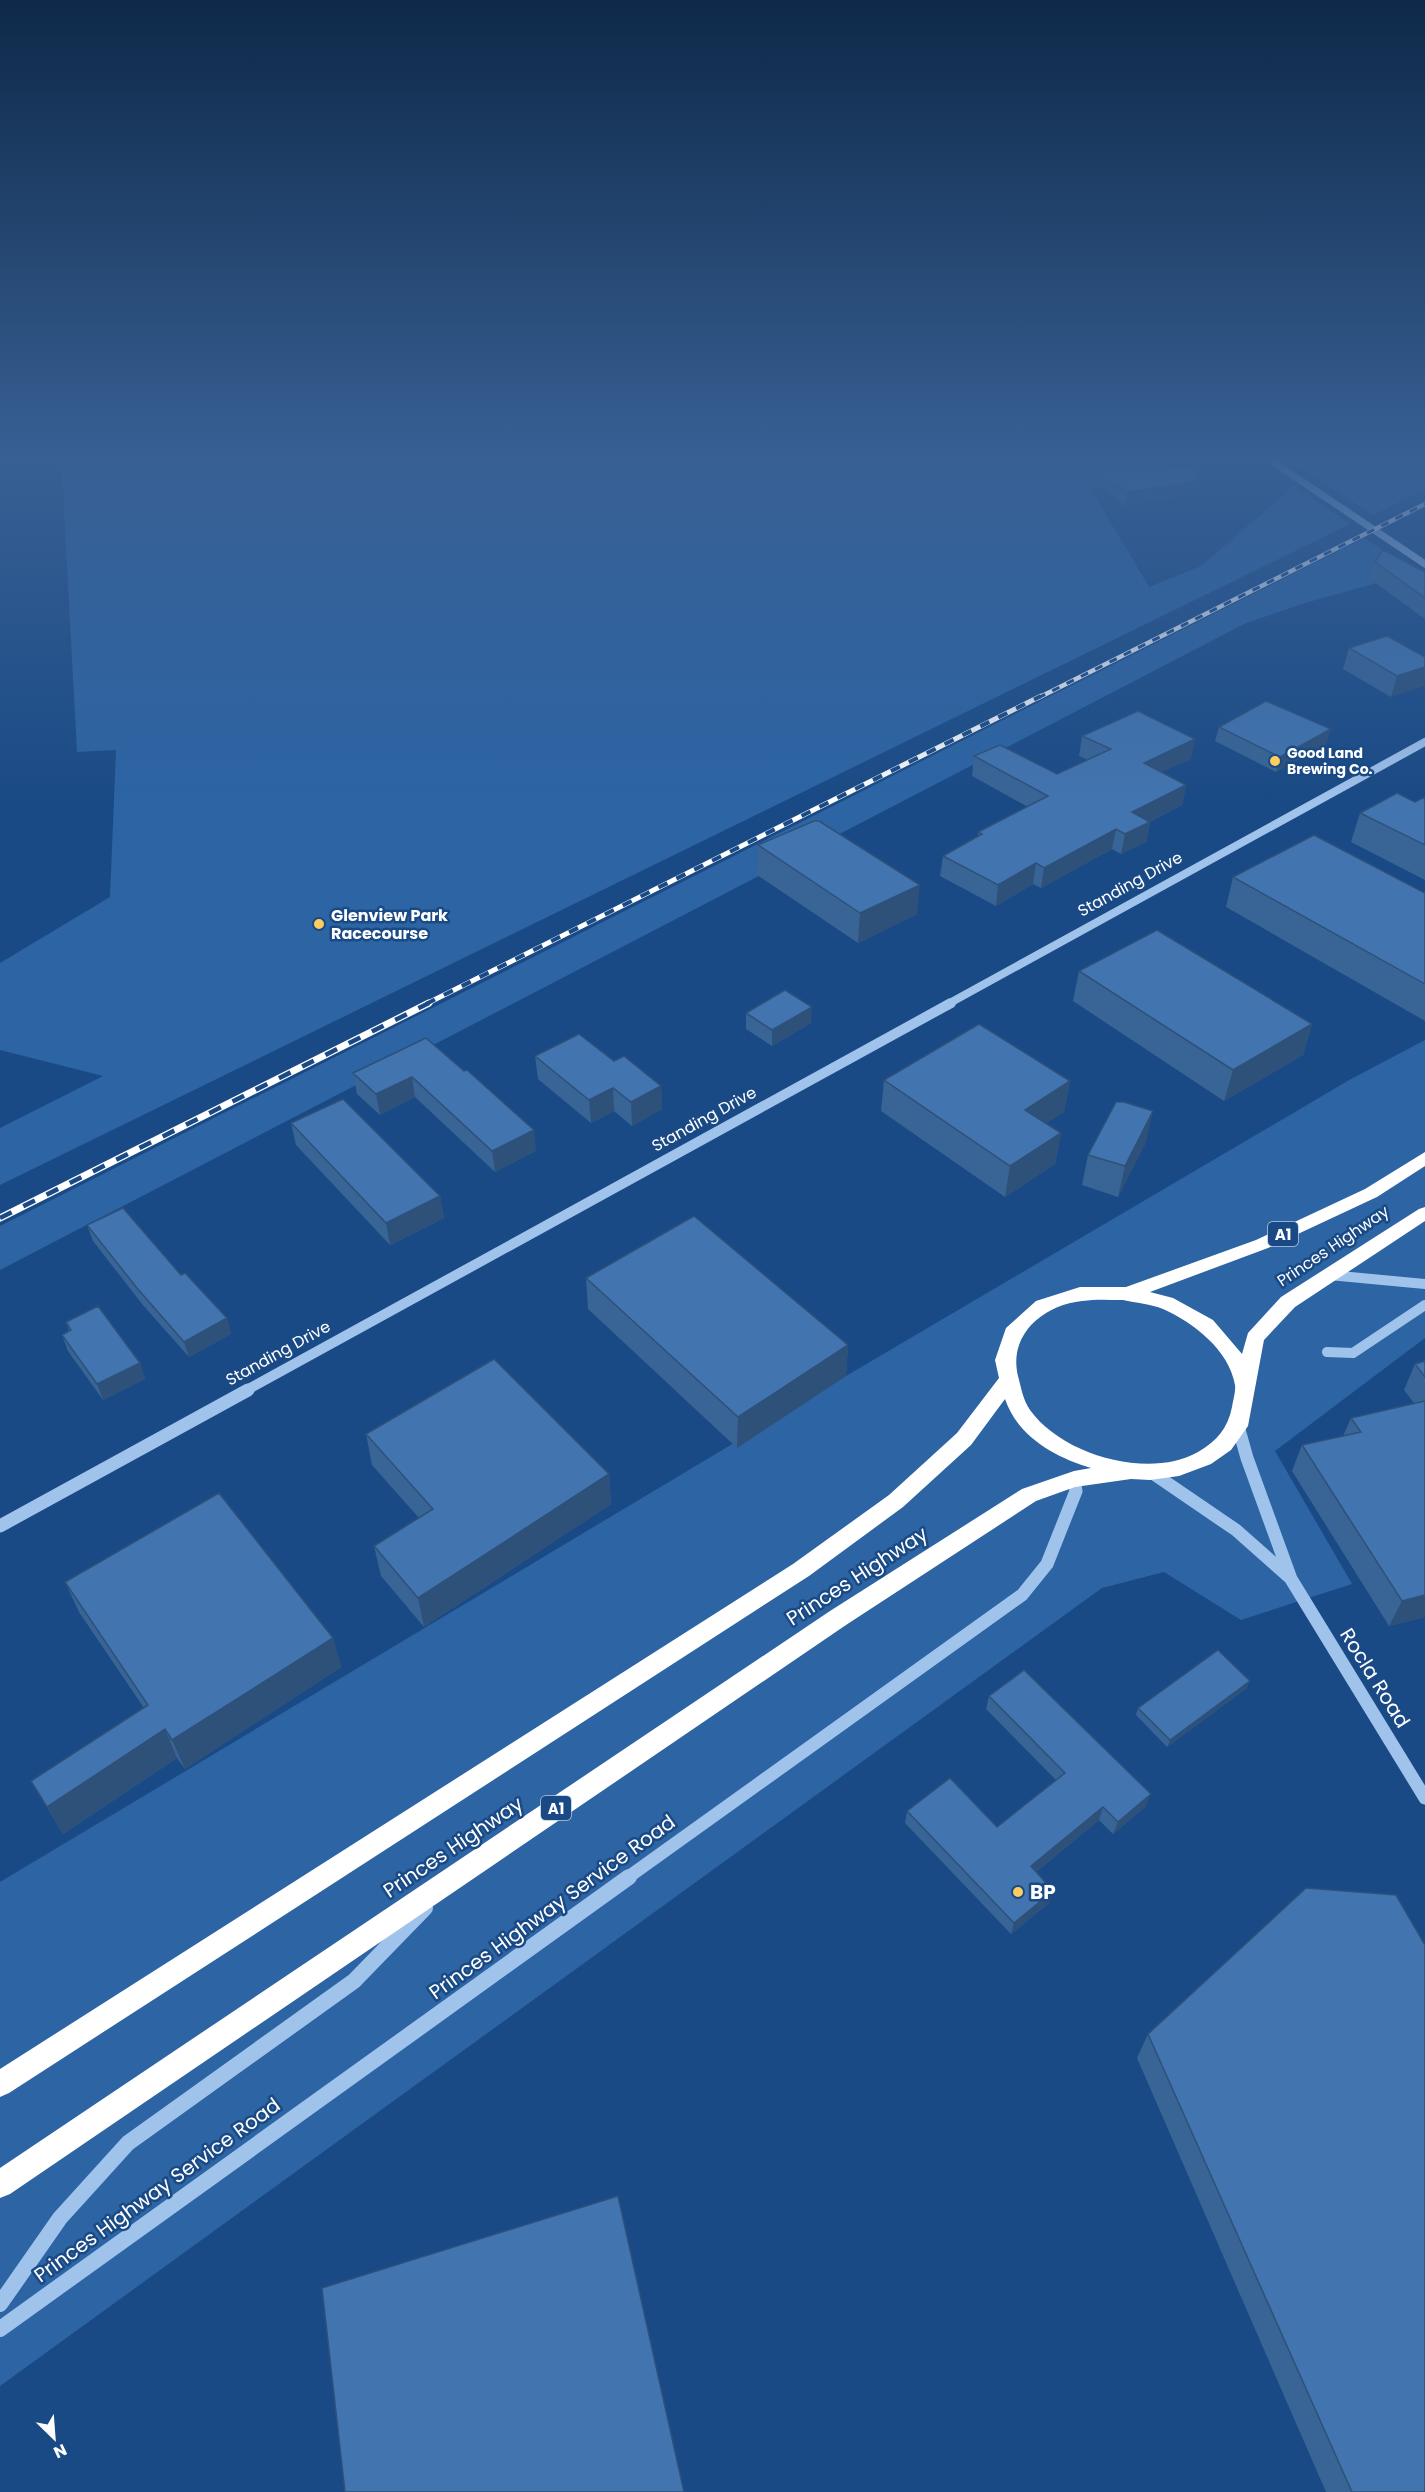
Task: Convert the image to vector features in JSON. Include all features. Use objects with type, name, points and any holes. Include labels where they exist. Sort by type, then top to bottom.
[{"type":"highway","name":"Princes Highway","points":[[1132,1292],[1262,1244],[1371,1193],[1425,1158]]},
{"type":"highway","name":"Princes Highway","points":[[0,2184],[848,1611],[1029,1496],[1074,1479],[1179,1468],[1204,1458],[1224,1444],[1238,1426],[1255,1338],[1288,1302],[1425,1213]]},
{"type":"highway","name":"Princes Highway","points":[[1140,1471],[1088,1461],[1049,1441],[1021,1414],[1006,1383],[1004,1359],[1011,1337],[1025,1318],[1046,1303],[1072,1294],[1101,1290],[1132,1292],[1165,1301],[1195,1316],[1220,1337],[1237,1361],[1246,1387]]},
{"type":"highway","name":"Princes Highway","points":[[5,2076],[801,1570],[896,1501],[964,1439],[1006,1383]]},
{"type":"street","name":"Standing Drive","points":[[0,1526],[1425,742]]},
{"type":"street","points":[[1329,1275],[1425,1284]]},
{"type":"street","points":[[1327,1352],[1353,1353],[1425,1305]]},
{"type":"street","name":"Rocla Road","points":[[1238,1426],[1291,1579],[1425,1798]]},
{"type":"street","name":"Rocla Road","points":[[1140,1471],[1236,1530],[1291,1579]]},
{"type":"street","name":"Princes Highway Service Road","points":[[0,2329],[1022,1596],[1047,1564],[1063,1528],[1068,1505],[1076,1491],[1074,1479]]},
{"type":"street","points":[[0,2304],[60,2218],[128,2143],[354,1981],[458,1874]]},
{"type":"shaded area","name":"Glenview Park Racecourse","points":[[67,570],[1139,570],[1149,587],[1190,570],[1255,570],[0,1185],[0,1128],[103,1076],[0,1050],[0,963],[110,897],[116,750],[77,752]]},
{"type":"shaded area","points":[[1300,570],[1416,572],[1305,603],[1246,623],[0,1270],[0,1226]]},
{"type":"shaded area","points":[[1425,1040],[1425,1338],[1275,1451],[1352,1584],[1241,1620],[1164,1572],[1102,1588],[0,2386],[0,1882],[846,1376],[1351,1079]]},
{"type":"building","points":[[1387,570],[1425,572],[1425,598]]},
{"type":"building","points":[[1387,636],[1425,657],[1425,667],[1397,676],[1349,648]]},
{"type":"building","points":[[1266,701],[1331,729],[1280,757],[1219,727]]},
{"type":"building","points":[[1138,711],[1195,739],[1144,763],[1186,785],[1132,812],[1150,822],[1125,834],[1116,829],[1044,868],[1036,863],[998,885],[943,856],[982,834],[978,832],[1048,796],[974,756],[1000,745],[1057,774],[1111,749],[1082,736]]},
{"type":"building","points":[[1397,793],[1415,802],[1425,797],[1425,845],[1360,813]]},
{"type":"building","points":[[814,821],[819,821],[920,885],[860,913],[758,845]]},
{"type":"building","points":[[1314,835],[1425,893],[1425,984],[1233,877]]},
{"type":"building","points":[[1157,930],[1312,1024],[1233,1070],[1079,971]]},
{"type":"building","points":[[785,990],[812,1007],[772,1030],[746,1013]]},
{"type":"building","points":[[979,1024],[1070,1081],[1025,1110],[1061,1133],[1010,1166],[884,1080]]},
{"type":"building","points":[[579,1034],[614,1061],[624,1056],[661,1086],[631,1102],[613,1088],[589,1100],[535,1056]]},
{"type":"building","points":[[426,1038],[464,1071],[467,1070],[534,1130],[492,1151],[412,1077],[376,1094],[353,1073]]},
{"type":"building","points":[[343,1099],[440,1196],[386,1223],[291,1123]]},
{"type":"building","points":[[1116,1102],[1124,1102],[1153,1111],[1125,1166],[1088,1155]]},
{"type":"building","points":[[123,1208],[181,1275],[185,1273],[227,1318],[184,1342],[87,1225]]},
{"type":"building","points":[[694,1216],[848,1345],[738,1417],[586,1278]]},
{"type":"building","points":[[98,1306],[140,1363],[97,1384],[62,1335],[71,1330],[66,1322]]},
{"type":"building","points":[[494,1359],[609,1474],[418,1598],[374,1546],[433,1509],[366,1434]]},
{"type":"building","points":[[1425,1361],[1425,1377],[1415,1364]]},
{"type":"building","points":[[1425,1401],[1425,1595],[1402,1601],[1302,1445],[1361,1432],[1351,1418]]},
{"type":"building","points":[[219,1493],[333,1638],[172,1740],[165,1729],[47,1807],[31,1781],[148,1705],[65,1582]]},
{"type":"building","points":[[1218,1650],[1250,1681],[1170,1740],[1138,1708]]},
{"type":"building","points":[[1024,1670],[1151,1794],[1118,1822],[1103,1807],[1031,1866],[1053,1891],[1014,1923],[907,1811],[950,1778],[997,1827],[1065,1773],[989,1696]]},
{"type":"building","points":[[1306,1888],[1396,1895],[1425,1945],[1425,2492],[1352,2492],[1148,2034]]},
{"type":"building","points":[[618,2196],[684,2492],[345,2492],[322,2288]]},
{"type":"railway","points":[[1038,698],[1293,570]]},
{"type":"railway","points":[[426,1004],[1041,696]]},
{"type":"railway","points":[[0,1218],[429,1003]]},
{"type":"place","name":"Good Land Brewing Co.","points":[[1275,761]]},
{"type":"place","name":"Glenview Park Racecourse","points":[[319,924]]},
{"type":"place","name":"BP","points":[[1018,1892]]}]
